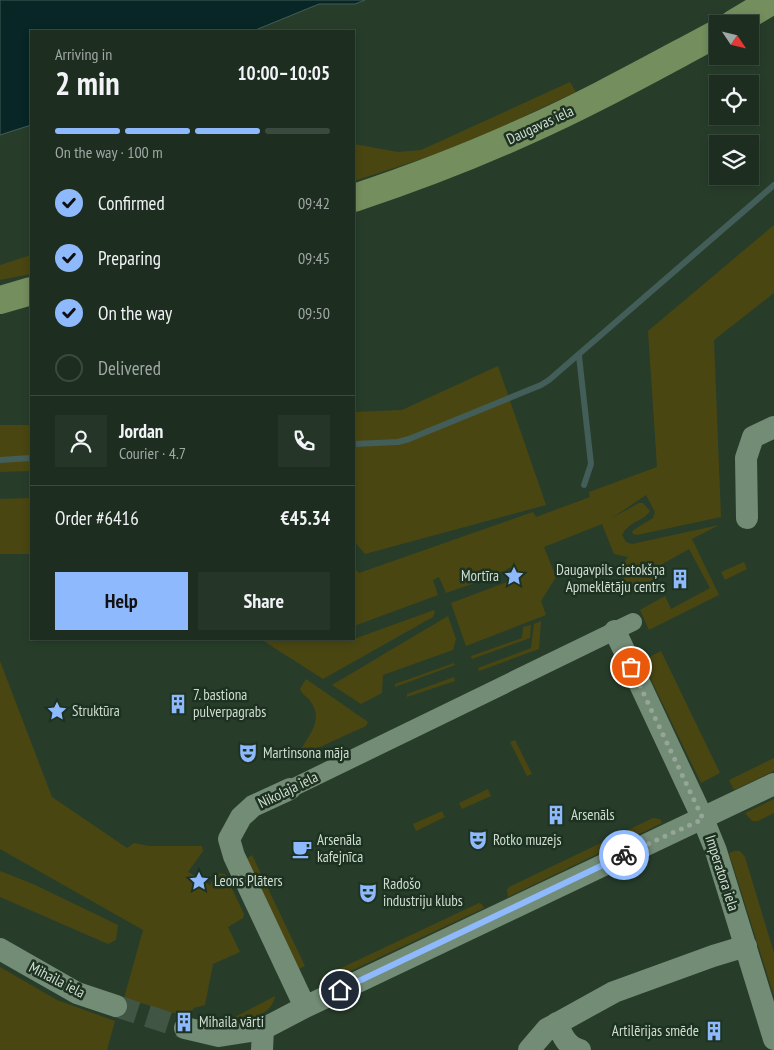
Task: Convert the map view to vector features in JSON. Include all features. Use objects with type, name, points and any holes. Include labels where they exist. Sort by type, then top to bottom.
[{"type":"main road","points":[[748,15],[773,0]]},
{"type":"main road","name":"Daugavas iela","points":[[355,198],[456,162],[526,132],[604,94],[709,38]]},
{"type":"main road","points":[[0,300],[30,291]]},
{"type":"street","points":[[747,518],[746,458],[753,437],[774,427]]},
{"type":"street","name":"Nikolaja iela","points":[[305,1007],[234,856],[229,839],[241,817],[253,806],[624,627]]},
{"type":"street","name":"Imperatora iela","points":[[624,627],[716,851],[774,1039]]},
{"type":"street","points":[[185,1028],[220,1036],[262,1039],[305,1007],[774,784]]},
{"type":"street","points":[[529,1050],[547,1029],[614,992],[746,946]]},
{"type":"street","name":"Mihaila iela","points":[[0,949],[77,993],[116,1006]]},
{"type":"street","points":[[557,1023],[564,1039],[574,1048],[580,1050]]},
{"type":"shaded area","points":[[570,82],[576,92],[440,153],[355,181],[355,144],[398,152],[421,150]]},
{"type":"shaded area","points":[[774,225],[774,293],[714,340],[721,517],[637,535],[633,534],[632,531],[653,518],[655,512],[646,495],[612,518],[639,503],[643,503],[650,511],[647,515],[629,526],[622,535],[626,542],[632,544],[719,525],[692,539],[719,595],[649,630],[640,610],[665,596],[671,609],[710,588],[689,549],[650,571],[654,582],[632,593],[619,571],[628,557],[614,554],[602,524],[544,547],[556,577],[541,601],[546,615],[466,646],[451,603],[507,582],[515,582],[519,574],[515,568],[511,568],[507,569],[504,573],[446,593],[439,577],[433,580],[438,595],[355,626],[355,569],[359,573],[533,512],[536,517],[590,497],[589,492],[657,467],[648,331]]},
{"type":"shaded area","points":[[30,255],[30,274],[0,280],[0,265]]},
{"type":"shaded area","points":[[498,366],[546,505],[365,554],[355,542],[355,412],[402,410]]},
{"type":"shaded area","points":[[0,425],[30,425],[30,471],[0,472]]},
{"type":"shaded area","points":[[30,498],[30,554],[0,554],[0,499]]},
{"type":"shaded area","points":[[744,562],[747,569],[725,580],[721,572]]},
{"type":"shaded area","points":[[434,610],[435,612],[433,617],[323,679],[262,640],[355,640]]},
{"type":"shaded area","points":[[448,616],[456,639],[453,650],[383,675],[382,693],[361,704],[332,685]]},
{"type":"shaded area","points":[[541,621],[539,649],[479,671],[478,668],[531,648],[534,624]]},
{"type":"shaded area","points":[[531,625],[530,638],[472,659],[471,656],[522,638],[523,627]]},
{"type":"shaded area","points":[[661,651],[720,773],[701,783],[644,665],[651,656]]},
{"type":"shaded area","points":[[0,661],[52,797],[127,848],[134,843],[149,846],[202,846],[203,851],[188,872],[210,885],[217,873],[225,874],[244,914],[243,918],[228,927],[240,952],[213,964],[205,1005],[194,1008],[188,1017],[124,998],[143,930],[0,849]]},
{"type":"shaded area","points":[[454,663],[455,665],[395,687],[395,684]]},
{"type":"shaded area","points":[[454,677],[455,681],[407,697],[407,694]]},
{"type":"shaded area","points":[[306,679],[368,722],[366,726],[300,756],[299,753],[314,728],[316,715],[309,699],[300,689]]},
{"type":"shaded area","points":[[515,740],[532,774],[527,776],[510,742]]},
{"type":"shaded area","points":[[774,758],[774,771],[734,790],[729,780]]},
{"type":"shaded area","points":[[488,789],[491,796],[462,809],[459,803]]},
{"type":"shaded area","points":[[774,799],[774,813],[758,821],[752,821],[745,813]]},
{"type":"shaded area","points":[[442,811],[445,817],[416,831],[413,824]]},
{"type":"shaded area","points":[[653,818],[660,819],[662,823],[508,897],[507,890],[509,887]]},
{"type":"shaded area","points":[[740,851],[745,857],[774,953],[774,996],[729,853]]},
{"type":"shaded area","points":[[252,855],[305,966],[299,969],[246,859]]},
{"type":"shaded area","points":[[0,871],[33,884],[118,925],[116,940],[108,944],[0,897]]},
{"type":"shaded area","points":[[479,903],[484,908],[325,983],[322,977]]},
{"type":"shaded area","points":[[0,967],[57,1000],[115,1021],[107,1050],[0,1050]]},
{"type":"shaded area","points":[[275,996],[269,1008],[257,1017],[227,1026],[229,1020]]},
{"type":"water","points":[[0,0],[365,0],[355,4],[319,4],[255,30],[30,30],[30,125],[0,135]]},
{"type":"waterway","points":[[355,444],[398,442],[409,439],[541,385],[774,185]]},
{"type":"waterway","points":[[579,356],[591,464],[584,485]]},
{"type":"waterway","points":[[0,460],[30,458]]},
{"type":"tunnel","points":[[116,1006],[185,1028]]},
{"type":"way so far","points":[[624,855],[703,819],[631,667]]},
{"type":"place","name":"Mortīra","points":[[514,576]]},
{"type":"place","name":"Daugavpils cietokšņa Apmeklētāju centrs","points":[[680,579]]},
{"type":"place","name":"7. bastiona pulverpagrabs","points":[[178,704]]},
{"type":"place","name":"Struktūra","points":[[57,711]]},
{"type":"place","name":"Martinsona māja","points":[[248,753]]},
{"type":"place","name":"Arsenāls","points":[[556,815]]},
{"type":"place","name":"Rotko muzejs","points":[[478,840]]},
{"type":"place","name":"Arsenāla kafejnīca","points":[[302,849]]},
{"type":"place","name":"Leons Plāters","points":[[199,881]]},
{"type":"place","name":"Radošo industriju klubs","points":[[368,893]]},
{"type":"place","name":"Mihaila vārti","points":[[184,1022]]},
{"type":"place","name":"Artilērijas smēde","points":[[714,1031]]},
{"type":"route","points":[[340,990],[624,855]]}]
